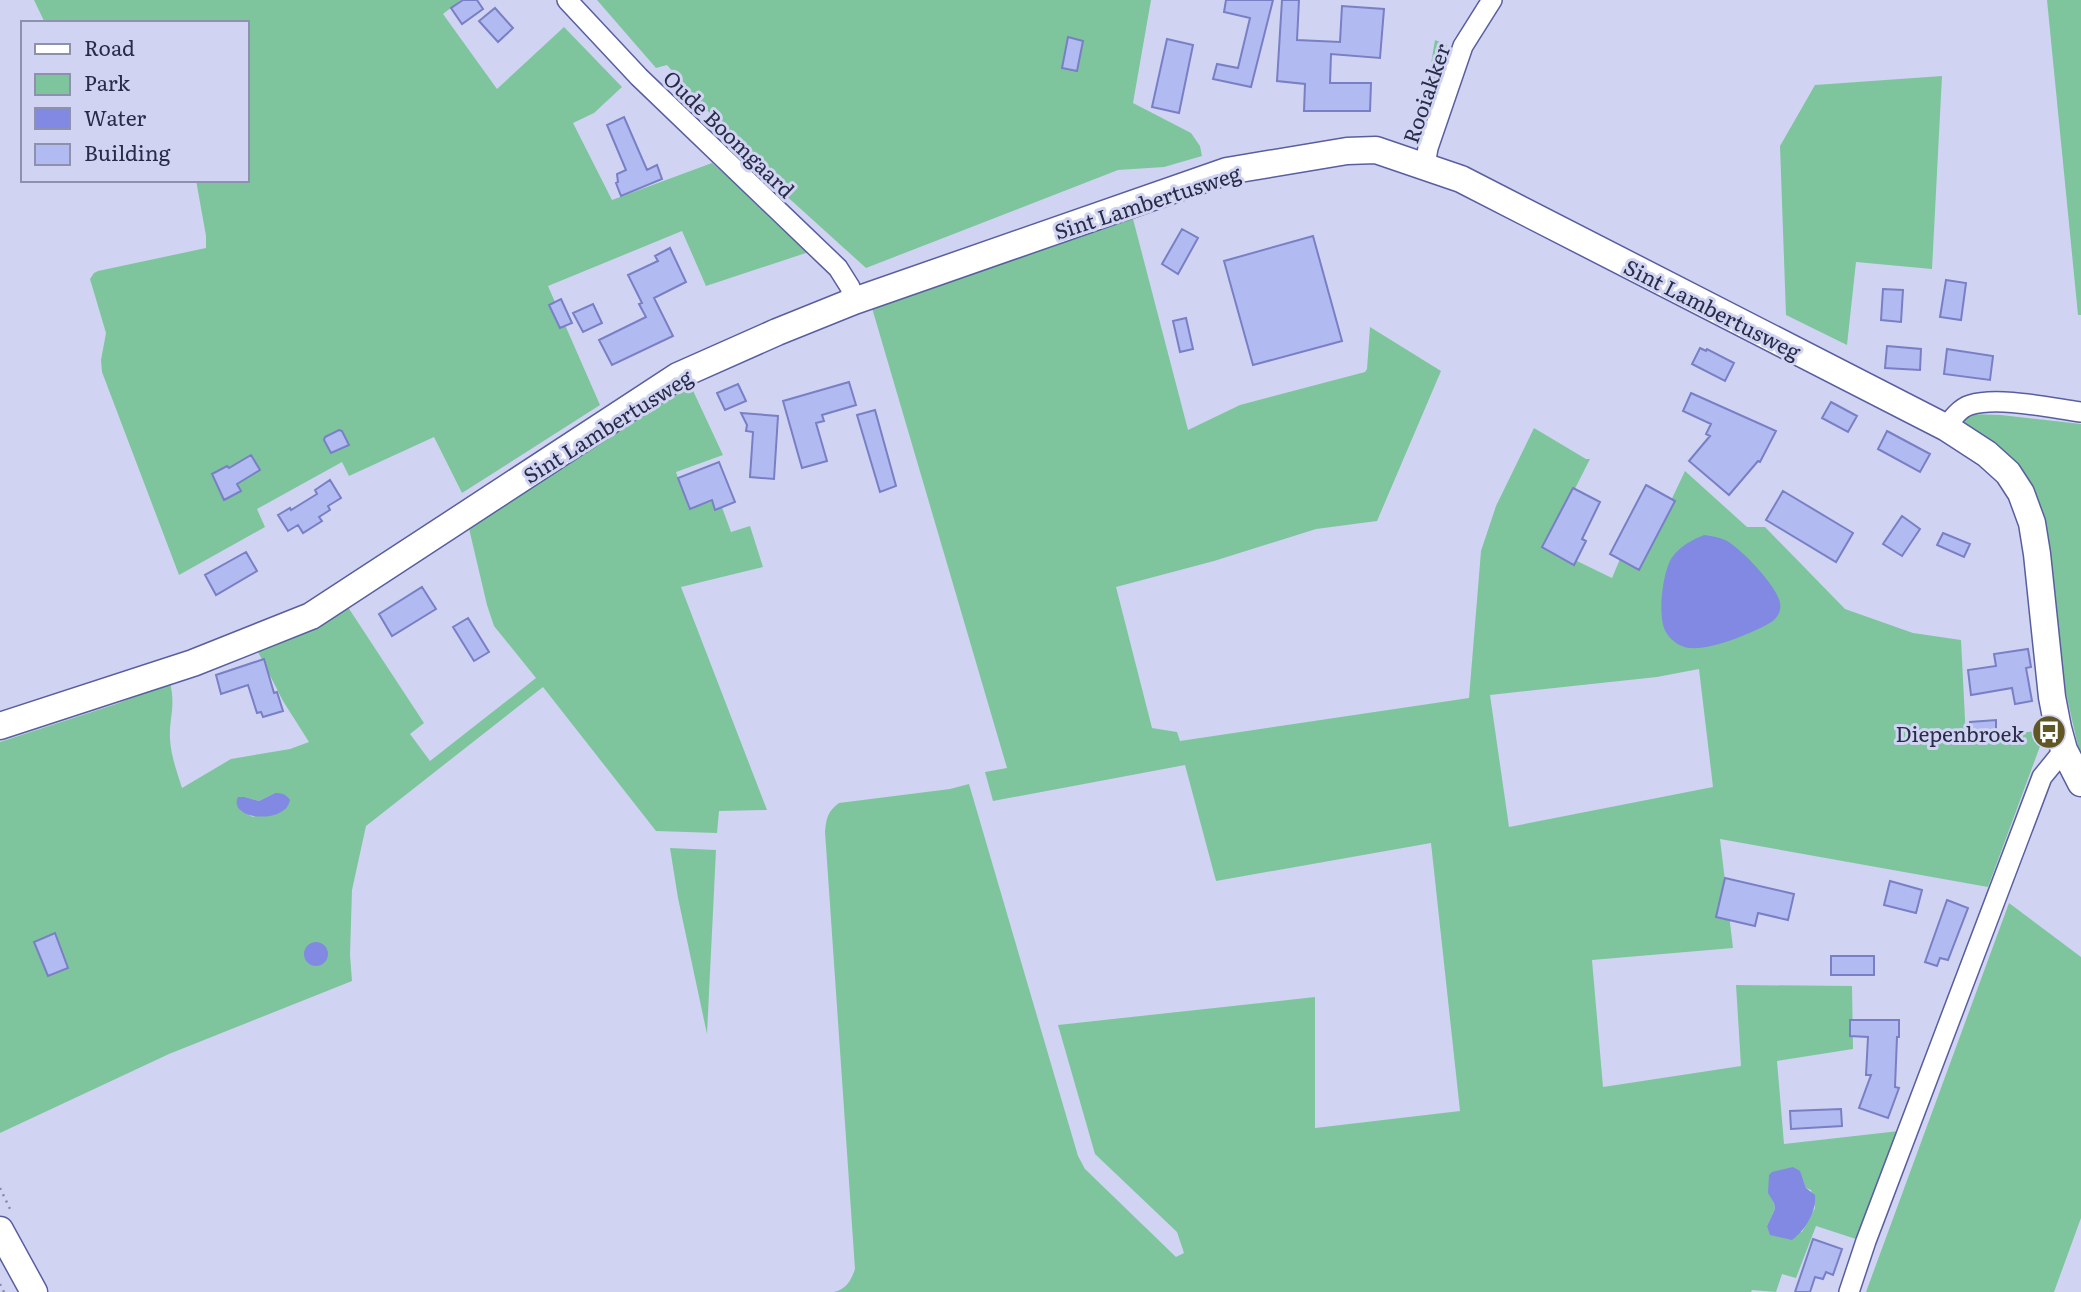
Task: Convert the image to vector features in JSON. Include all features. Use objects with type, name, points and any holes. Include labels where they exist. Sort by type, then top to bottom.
[{"type":"street","name":"Oude Boomgaard","points":[[567,0],[639,77],[838,268],[850,286],[854,301]]},
{"type":"street","name":"Rooiakker","points":[[1425,165],[1462,46],[1492,0]]},
{"type":"street","name":"Sint Lambertusweg","points":[[0,726],[193,663],[311,616],[678,376],[777,332],[854,301],[1227,171],[1348,151],[1376,150],[1461,179],[1947,428],[1987,454],[2008,474],[2021,493],[2028,513],[2037,554],[2052,697],[2064,750],[2081,783]]},
{"type":"street","points":[[1947,428],[1951,420],[1967,405],[1994,402],[2081,412]]},
{"type":"street","points":[[1849,1292],[2042,777],[2064,750]]},
{"type":"street","points":[[0,1230],[34,1292]]},
{"type":"path","points":[[0,1284],[4,1292]]},
{"type":"green space","points":[[34,0],[461,0],[443,14],[497,89],[564,27],[622,87],[594,113],[573,123],[612,200],[712,163],[812,251],[706,286],[682,231],[548,286],[600,405],[462,493],[434,437],[349,476],[342,462],[257,509],[265,527],[179,575],[102,372],[101,360],[106,333],[90,279],[98,271],[206,248],[196,182],[248,182],[248,21],[44,21]]},
{"type":"green space","points":[[597,0],[1151,0],[1133,103],[1191,133],[1200,146],[1202,156],[1164,167],[1118,170],[866,268],[772,183],[667,65],[656,68]]},
{"type":"green space","points":[[2047,0],[2081,0],[2081,315],[2078,315]]},
{"type":"green space","points":[[1435,40],[1447,45],[1423,112]]},
{"type":"green space","points":[[1942,76],[1932,269],[1856,262],[1847,345],[1786,315],[1780,146],[1815,85]]},
{"type":"green space","points":[[1133,219],[1188,430],[1240,405],[1365,372],[1370,327],[1441,371],[1377,521],[1316,529],[1214,561],[1116,587],[1152,728],[1177,732],[1180,741],[1469,698],[1481,551],[1496,506],[1534,428],[1590,459],[1546,546],[1612,578],[1620,559],[1639,568],[1685,471],[1747,527],[1765,527],[1845,609],[1913,633],[1961,640],[1966,739],[2046,730],[1988,887],[1720,839],[1733,948],[1592,960],[1603,1087],[1741,1066],[1736,985],[1852,986],[1853,1049],[1777,1061],[1784,1144],[1899,1131],[1859,1240],[1816,1226],[1796,1278],[1782,1274],[1776,1292],[834,1292],[847,1284],[855,1269],[825,832],[828,815],[839,803],[950,789],[969,784],[1078,1156],[1085,1169],[1176,1257],[1184,1253],[1177,1232],[1095,1154],[1058,1025],[1315,997],[1315,1128],[1460,1111],[1431,843],[1216,881],[1185,765],[993,801],[985,772],[1007,768],[872,308]],"holes":[[[1699,669],[1713,787],[1509,827],[1490,695],[1657,677]],[[1803,1180],[1806,1188],[1811,1190],[1815,1208],[1802,1232],[1767,1226],[1775,1209],[1773,1199]]]},
{"type":"green space","points":[[689,382],[723,455],[676,472],[689,509],[719,499],[731,532],[750,526],[763,567],[681,587],[767,810],[719,811],[717,833],[656,831],[543,687],[366,826],[352,890],[352,981],[169,1054],[0,1133],[0,742],[116,704],[170,683],[171,745],[182,788],[231,759],[290,749],[309,742],[283,701],[254,644],[340,595],[424,723],[410,734],[430,761],[536,678],[494,626],[467,520]],"holes":[[[275,793],[253,817],[240,810],[245,797],[259,801]]]},
{"type":"green space","points":[[1966,414],[2081,424],[2081,752],[2060,667],[2042,521],[1959,422]]},
{"type":"green space","points":[[670,848],[716,850],[707,1034],[678,898]]},
{"type":"green space","points":[[2009,903],[2081,957],[2081,1218],[2054,1292],[1866,1292]]},
{"type":"water","points":[[1704,535],[1725,540],[1748,558],[1773,587],[1778,596],[1780,610],[1774,620],[1750,633],[1713,646],[1690,648],[1676,643],[1665,631],[1661,612],[1662,591],[1673,556],[1687,543]]},
{"type":"water","points":[[275,793],[284,794],[290,800],[286,808],[279,813],[269,816],[249,815],[237,805],[238,797],[259,801]]},
{"type":"water","points":[[316,942],[327,949],[328,954],[321,965],[316,966],[305,959],[304,954],[311,943]]},
{"type":"water","points":[[1793,1167],[1800,1171],[1806,1188],[1815,1195],[1815,1201],[1809,1220],[1792,1240],[1770,1235],[1767,1226],[1775,1209],[1768,1193],[1769,1175]]},
{"type":"building","points":[[463,0],[477,0],[483,9],[462,24],[451,8]]},
{"type":"building","points":[[1226,0],[1273,0],[1251,87],[1213,79],[1217,64],[1238,68],[1250,18],[1224,12]]},
{"type":"building","points":[[1282,0],[1299,0],[1297,40],[1340,42],[1342,6],[1384,9],[1380,58],[1331,54],[1330,83],[1371,83],[1370,111],[1304,111],[1305,84],[1277,81]]},
{"type":"building","points":[[495,8],[513,28],[498,42],[479,21]]},
{"type":"building","points":[[1068,37],[1083,41],[1077,71],[1062,68]]},
{"type":"building","points":[[1167,39],[1193,45],[1179,113],[1152,107]]},
{"type":"building","points":[[624,117],[647,170],[657,165],[662,179],[621,196],[616,183],[617,174],[626,170],[607,125]]},
{"type":"building","points":[[1182,229],[1198,238],[1178,274],[1162,264]]},
{"type":"building","points":[[1313,236],[1342,341],[1253,365],[1224,261]]},
{"type":"building","points":[[670,248],[686,282],[654,298],[673,336],[612,365],[599,340],[646,317],[628,275],[658,261],[655,256]]},
{"type":"building","points":[[1946,280],[1966,283],[1961,320],[1940,317]]},
{"type":"building","points":[[1883,289],[1903,290],[1901,322],[1881,320]]},
{"type":"building","points":[[561,299],[572,323],[560,328],[549,305]]},
{"type":"building","points":[[593,304],[602,323],[583,332],[573,313]]},
{"type":"building","points":[[1186,318],[1193,349],[1180,352],[1173,321]]},
{"type":"building","points":[[1887,346],[1921,349],[1920,370],[1885,368]]},
{"type":"building","points":[[1700,348],[1734,363],[1725,381],[1692,364]]},
{"type":"building","points":[[1947,349],[1993,356],[1990,380],[1944,374]]},
{"type":"building","points":[[849,382],[856,405],[822,415],[824,421],[816,423],[827,461],[802,468],[783,401]]},
{"type":"building","points":[[738,384],[746,401],[725,410],[717,393]]},
{"type":"building","points":[[1691,393],[1776,431],[1760,462],[1758,461],[1729,495],[1689,461],[1710,436],[1706,434],[1711,424],[1683,411]]},
{"type":"building","points":[[1831,402],[1857,416],[1848,432],[1822,418]]},
{"type":"building","points":[[875,410],[896,486],[880,492],[857,415]]},
{"type":"building","points":[[741,413],[778,416],[774,479],[750,477],[753,432],[746,431],[747,425]]},
{"type":"building","points":[[339,430],[349,445],[331,453],[325,437]]},
{"type":"building","points":[[1887,431],[1930,454],[1920,472],[1878,449]]},
{"type":"building","points":[[251,455],[260,470],[237,484],[241,491],[224,500],[212,474]]},
{"type":"building","points":[[719,462],[735,502],[715,510],[712,500],[690,509],[678,478]]},
{"type":"building","points":[[330,480],[341,498],[328,506],[330,510],[319,517],[322,521],[303,533],[298,525],[288,531],[278,515],[317,494],[315,490]]},
{"type":"building","points":[[1646,485],[1675,501],[1639,570],[1610,554]]},
{"type":"building","points":[[1573,488],[1600,502],[1582,539],[1586,541],[1574,565],[1542,547]]},
{"type":"building","points":[[1783,491],[1853,533],[1836,562],[1766,520]]},
{"type":"building","points":[[1902,516],[1920,529],[1902,556],[1883,544]]},
{"type":"building","points":[[1943,533],[1970,544],[1964,557],[1937,545]]},
{"type":"building","points":[[246,552],[257,571],[216,595],[205,575]]},
{"type":"building","points":[[422,587],[436,609],[392,636],[379,614]]},
{"type":"building","points":[[468,618],[489,652],[474,661],[453,627]]},
{"type":"building","points":[[2028,649],[2031,667],[2026,668],[2032,701],[2015,704],[2012,688],[1971,695],[1968,670],[1996,666],[1994,654]]},
{"type":"building","points":[[264,659],[274,693],[277,692],[283,711],[263,717],[261,712],[257,713],[248,685],[221,694],[216,675]]},
{"type":"building","points":[[1996,720],[1996,733],[1971,735],[1970,722]]},
{"type":"building","points":[[1725,878],[1794,894],[1788,920],[1758,913],[1755,926],[1716,917]]},
{"type":"building","points":[[1890,881],[1922,890],[1916,913],[1884,905]]},
{"type":"building","points":[[1947,900],[1968,908],[1948,960],[1940,958],[1937,966],[1925,962]]},
{"type":"building","points":[[55,933],[68,968],[48,976],[34,942]]},
{"type":"building","points":[[1831,956],[1874,956],[1874,975],[1831,975]]},
{"type":"building","points":[[1850,1020],[1899,1020],[1895,1087],[1899,1088],[1888,1118],[1859,1108],[1871,1075],[1866,1075],[1868,1037],[1850,1036]]},
{"type":"building","points":[[1841,1109],[1842,1126],[1791,1129],[1790,1111]]},
{"type":"building","points":[[1813,1239],[1842,1249],[1833,1275],[1826,1272],[1823,1279],[1815,1277],[1810,1292],[1795,1292]]},
{"type":"place","name":"Diepenbroek","points":[[2049,732]]}]
